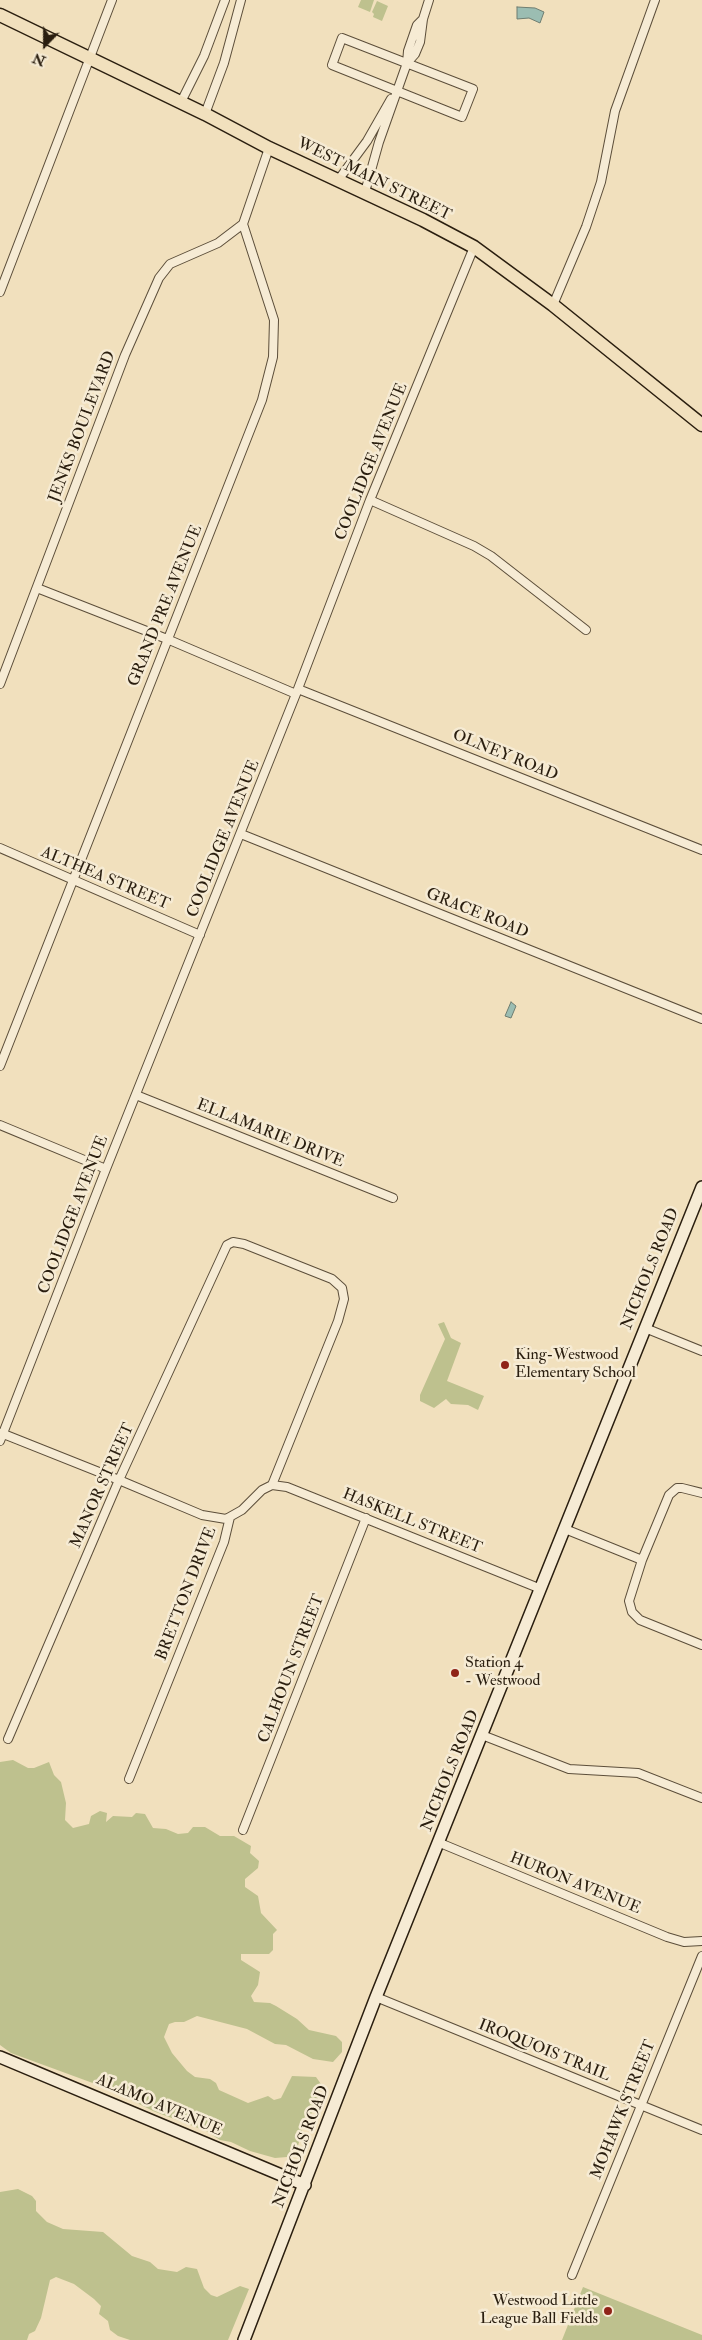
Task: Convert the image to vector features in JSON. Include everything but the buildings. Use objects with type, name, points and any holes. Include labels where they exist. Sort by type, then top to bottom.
[{"type":"main road","name":"WEST MAIN STREET","points":[[0,16],[181,102],[269,148],[339,179],[474,248],[553,305],[702,425]]},
{"type":"street","points":[[0,292],[112,0]]},
{"type":"street","points":[[181,102],[204,56],[225,0]]},
{"type":"street","points":[[205,114],[224,63],[241,0]]},
{"type":"street","points":[[365,192],[396,91],[407,63],[415,54],[420,42],[423,19],[429,0]]},
{"type":"street","points":[[553,305],[586,227],[601,182],[615,111],[655,0]]},
{"type":"street","points":[[342,38],[407,63],[473,90],[462,117],[332,65],[342,38]]},
{"type":"street","points":[[339,179],[367,141],[396,91]]},
{"type":"street","points":[[243,224],[269,148]]},
{"type":"street","name":"JENKS BOULEVARD","points":[[0,684],[125,355],[162,273],[170,264],[218,243],[243,224]]},
{"type":"street","name":"GRAND PRE AVENUE","points":[[0,1066],[253,424],[273,357],[274,320],[243,224]]},
{"type":"street","name":"COOLIDGE AVENUE","points":[[1,1436],[241,834],[370,500],[474,248]]},
{"type":"street","points":[[370,500],[482,550],[586,630]]},
{"type":"street","name":"OLNEY ROAD","points":[[37,588],[702,850]]},
{"type":"street","name":"GRACE ROAD","points":[[241,834],[702,1019]]},
{"type":"street","name":"ALTHEA STREET","points":[[0,848],[200,935]]},
{"type":"street","name":"ELLAMARIE DRIVE","points":[[136,1095],[393,1198]]},
{"type":"street","points":[[0,1125],[106,1169]]},
{"type":"street","name":"NICHOLS ROAD","points":[[244,2340],[376,1998],[440,1843],[702,1188]]},
{"type":"street","name":"MANOR STREET","points":[[8,1740],[119,1480],[228,1245],[233,1242],[244,1244],[332,1279],[338,1283],[344,1294],[338,1321],[272,1485]]},
{"type":"street","points":[[645,1328],[702,1351]]},
{"type":"street","points":[[1,1436],[119,1480],[211,1518],[226,1519],[230,1517]]},
{"type":"street","name":"BRETTON DRIVE","points":[[129,1779],[224,1542],[230,1517],[262,1490],[272,1485]]},
{"type":"street","name":"HASKELL STREET","points":[[272,1485],[287,1486],[541,1588]]},
{"type":"street","points":[[702,1493],[677,1488],[668,1495],[629,1595],[632,1612],[647,1623],[702,1646]]},
{"type":"street","name":"CALHOUN STREET","points":[[243,1830],[366,1518]]},
{"type":"street","points":[[565,1529],[642,1560]]},
{"type":"street","points":[[482,1735],[568,1769],[638,1773],[702,1798]]},
{"type":"street","name":"HURON AVENUE","points":[[440,1843],[667,1937],[684,1942],[702,1941]]},
{"type":"street","name":"MOHAWK STREET","points":[[572,2275],[702,1956]]},
{"type":"street","name":"IROQUOIS TRAIL","points":[[376,1998],[702,2130]]},
{"type":"street","name":"ALAMO AVENUE","points":[[0,2057],[305,2186]]},
{"type":"green space","points":[[361,0],[374,0],[370,12],[358,7]]},
{"type":"green space","points":[[377,1],[388,6],[382,21],[373,17],[374,14],[372,12]]},
{"type":"green space","points":[[444,1322],[451,1338],[461,1343],[447,1381],[484,1396],[478,1410],[468,1405],[451,1404],[446,1399],[434,1408],[420,1401],[420,1395],[445,1339],[438,1324]]},
{"type":"green space","points":[[13,1760],[28,1768],[34,1768],[49,1762],[54,1775],[61,1782],[66,1803],[65,1820],[73,1828],[89,1824],[91,1816],[100,1811],[107,1813],[106,1822],[113,1816],[132,1817],[136,1813],[145,1814],[153,1828],[166,1829],[178,1834],[188,1833],[193,1827],[205,1827],[220,1836],[234,1836],[251,1846],[250,1853],[259,1861],[258,1868],[245,1879],[245,1887],[258,1896],[261,1913],[277,1930],[273,1934],[273,1950],[269,1954],[241,1954],[241,1960],[260,1972],[258,1985],[251,1996],[254,2002],[270,2003],[276,2006],[297,2019],[309,2030],[336,2036],[342,2042],[342,2052],[333,2062],[313,2059],[286,2045],[275,2044],[247,2029],[197,2016],[184,2022],[169,2024],[164,2037],[172,2053],[187,2071],[195,2077],[210,2079],[216,2083],[219,2090],[248,2103],[268,2096],[274,2100],[281,2098],[292,2076],[316,2077],[321,2084],[317,2105],[303,2126],[298,2146],[287,2157],[275,2158],[250,2151],[231,2142],[220,2140],[206,2131],[153,2111],[109,2089],[11,2053],[0,2045],[0,1762]]},
{"type":"green space","points":[[18,2189],[32,2196],[36,2201],[36,2211],[47,2222],[63,2229],[103,2232],[132,2256],[150,2262],[158,2269],[177,2272],[186,2267],[197,2269],[204,2288],[211,2295],[217,2297],[240,2286],[249,2289],[228,2340],[130,2340],[118,2336],[110,2330],[108,2321],[99,2314],[101,2306],[94,2299],[74,2284],[56,2277],[50,2280],[41,2318],[35,2331],[29,2334],[27,2340],[0,2340],[0,2192]]},
{"type":"green space","name":"Westwood Little League Ball Fields","points":[[583,2287],[702,2335],[702,2340],[562,2340]]},
{"type":"water","points":[[517,7],[535,8],[544,12],[540,23],[529,18],[517,19]]},
{"type":"water","points":[[511,1002],[516,1006],[511,1018],[505,1016]]},
{"type":"place","name":"King-Westwood Elementary School","points":[[505,1365]]},
{"type":"place","name":"Station 4 - Westwood","points":[[455,1673]]},
{"type":"place","name":"Westwood Little League Ball Fields","points":[[608,2311]]}]
